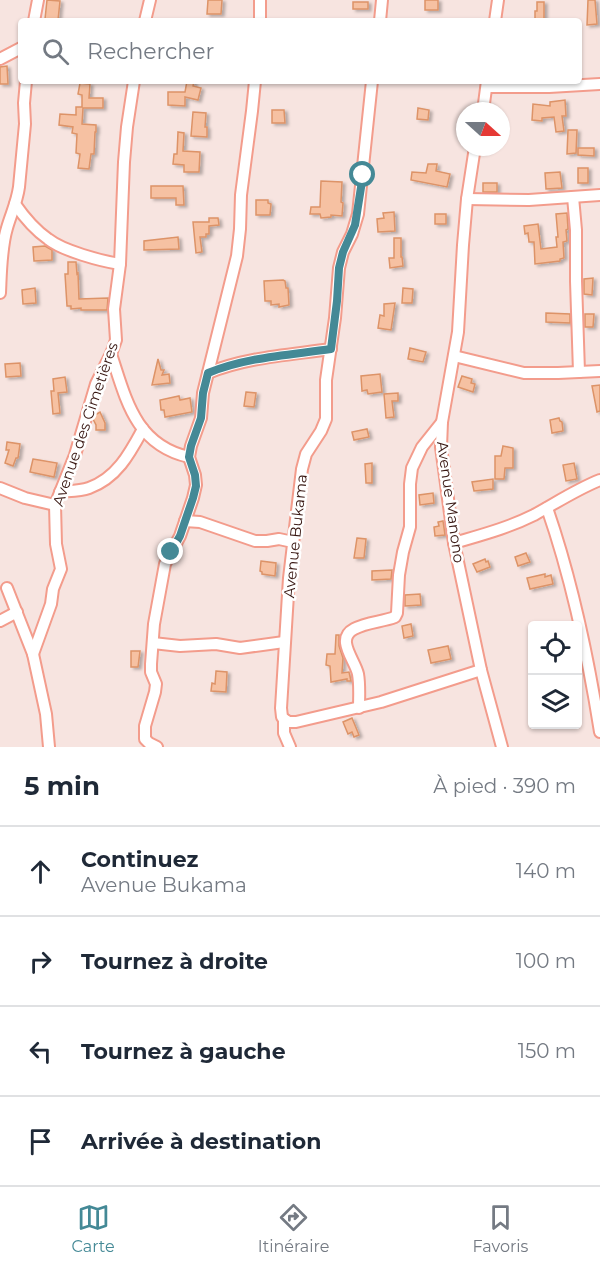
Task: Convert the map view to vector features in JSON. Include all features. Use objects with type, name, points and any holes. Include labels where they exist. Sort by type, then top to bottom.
[{"type":"street","points":[[35,18],[38,0]]},
{"type":"street","points":[[146,18],[150,0]]},
{"type":"street","points":[[260,0],[260,18]]},
{"type":"street","points":[[380,18],[382,0]]},
{"type":"street","points":[[495,18],[498,0]]},
{"type":"street","points":[[0,59],[18,50]]},
{"type":"street","points":[[0,293],[2,240],[19,187],[26,124],[24,103],[26,84]]},
{"type":"street","name":"Avenue des Cimetières","points":[[33,654],[61,569],[56,544],[55,506],[82,434],[96,384],[116,340],[114,309],[120,264],[124,162],[134,84]]},
{"type":"street","points":[[157,747],[144,743],[145,726],[156,684],[151,672],[154,624],[167,557],[175,547],[196,486],[189,457],[201,418],[203,393],[237,256],[241,195],[255,84]]},
{"type":"street","name":"Avenue Bukama","points":[[290,747],[284,733],[281,708],[293,542],[306,454],[326,419],[326,380],[337,301],[339,268],[358,214],[372,84]]},
{"type":"street","points":[[484,102],[487,84],[532,88],[600,84]]},
{"type":"street","name":"Avenue Manono","points":[[473,156],[466,199],[458,332],[442,422],[441,447],[454,543],[481,670],[502,747]]},
{"type":"street","points":[[466,199],[529,200],[600,195]]},
{"type":"street","points":[[573,197],[576,230],[579,372]]},
{"type":"street","points":[[15,204],[24,218],[48,240],[73,251],[120,264]]},
{"type":"street","points":[[208,373],[226,365],[254,359],[331,349]]},
{"type":"street","points":[[111,354],[135,420],[154,440],[169,450],[189,457]]},
{"type":"street","points":[[454,356],[524,373],[600,370]]},
{"type":"street","points":[[359,708],[359,678],[349,655],[346,638],[348,633],[354,629],[395,617],[397,613],[399,575],[410,527],[412,468],[422,447],[442,422]]},
{"type":"street","points":[[60,492],[88,488],[108,479],[123,463],[143,429]]},
{"type":"street","points":[[454,543],[532,516],[600,480]]},
{"type":"street","points":[[0,488],[55,506]]},
{"type":"street","points":[[547,508],[560,546],[573,597],[600,732]]},
{"type":"street","points":[[185,521],[200,522],[255,541],[267,542],[279,539],[293,542]]},
{"type":"street","points":[[7,588],[33,654],[46,714],[49,747]]},
{"type":"street","points":[[0,621],[16,612]]},
{"type":"street","points":[[153,643],[180,646],[216,644],[240,648],[284,642]]},
{"type":"street","points":[[284,719],[296,722],[359,708],[481,670]]},
{"type":"building","points":[[47,0],[60,1],[58,18],[45,18]]},
{"type":"building","points":[[208,0],[222,0],[221,14],[207,14]]},
{"type":"building","points":[[425,0],[438,0],[438,10],[425,10]]},
{"type":"building","points":[[588,0],[595,0],[597,24],[587,25]]},
{"type":"building","points":[[353,2],[368,2],[368,9],[353,9]]},
{"type":"building","points":[[537,2],[544,2],[544,18],[535,18],[535,11],[537,11]]},
{"type":"building","points":[[7,66],[8,84],[0,84],[0,67]]},
{"type":"building","points":[[80,84],[90,84],[89,98],[103,98],[103,108],[83,108],[82,124],[96,125],[94,154],[91,154],[89,169],[78,168],[80,154],[76,153],[77,134],[72,133],[73,127],[59,125],[60,114],[76,115],[76,107],[82,107],[82,95],[78,94]]},
{"type":"building","points":[[186,84],[193,84],[193,86],[201,88],[198,100],[185,97],[185,106],[168,105],[168,92],[185,92]]},
{"type":"building","points":[[565,100],[566,116],[562,116],[564,131],[556,132],[554,117],[542,118],[542,121],[532,120],[533,104],[550,106],[550,102]]},
{"type":"building","points":[[418,108],[429,110],[428,120],[417,119]]},
{"type":"building","points":[[272,110],[284,110],[285,123],[272,123]]},
{"type":"building","points":[[193,112],[206,113],[207,137],[191,136]]},
{"type":"building","points":[[568,130],[577,130],[576,153],[567,154]]},
{"type":"building","points":[[178,132],[184,133],[183,151],[200,152],[199,172],[184,172],[184,165],[173,164],[174,154],[177,154]]},
{"type":"building","points":[[578,148],[594,148],[594,156],[578,155]]},
{"type":"building","points":[[428,164],[437,164],[436,171],[450,174],[447,187],[411,180],[412,172],[426,173]]},
{"type":"building","points":[[578,168],[588,168],[588,183],[578,183]]},
{"type":"building","points":[[560,172],[562,188],[546,189],[545,173]]},
{"type":"building","points":[[321,181],[342,182],[342,216],[331,215],[331,217],[321,218],[320,214],[310,214],[311,207],[320,207]]},
{"type":"building","points":[[483,183],[497,183],[497,192],[483,192]]},
{"type":"building","points":[[151,186],[183,186],[184,205],[176,205],[176,198],[151,198]]},
{"type":"building","points":[[256,200],[268,200],[271,204],[270,215],[256,215]]},
{"type":"building","points":[[394,212],[395,231],[378,232],[377,219],[384,218],[383,213]]},
{"type":"building","points":[[567,213],[567,241],[563,242],[564,258],[560,261],[535,264],[534,242],[529,242],[524,226],[538,224],[541,249],[557,247],[556,214]]},
{"type":"building","points":[[435,214],[446,214],[446,224],[435,224]]},
{"type":"building","points":[[209,218],[218,218],[219,225],[209,226],[209,234],[206,234],[206,237],[200,237],[202,252],[196,253],[193,222],[209,222]]},
{"type":"building","points":[[178,237],[179,249],[144,250],[144,241]]},
{"type":"building","points":[[394,238],[401,238],[403,266],[390,268],[389,258],[394,258]]},
{"type":"building","points":[[45,246],[52,250],[52,260],[34,261],[33,247]]},
{"type":"building","points":[[68,262],[76,262],[79,299],[108,298],[107,310],[71,309],[71,306],[67,306],[65,274],[68,274]]},
{"type":"building","points":[[593,278],[592,295],[584,294],[584,279]]},
{"type":"building","points":[[283,280],[288,288],[289,305],[279,307],[279,304],[271,305],[271,301],[265,301],[264,281]]},
{"type":"building","points":[[35,288],[36,303],[23,304],[22,290]]},
{"type":"building","points":[[403,288],[413,289],[412,303],[402,303]]},
{"type":"building","points":[[395,303],[391,330],[378,328],[380,315],[384,316],[384,304]]},
{"type":"building","points":[[546,313],[570,314],[570,323],[546,322]]},
{"type":"building","points":[[585,314],[594,314],[593,327],[585,327]]},
{"type":"building","points":[[410,348],[426,352],[423,362],[408,359]]},
{"type":"building","points":[[158,359],[161,370],[164,370],[162,375],[169,374],[170,383],[152,385]]},
{"type":"building","points":[[20,363],[21,376],[6,377],[5,364]]},
{"type":"building","points":[[380,374],[382,392],[368,394],[367,390],[362,391],[361,376]]},
{"type":"building","points":[[462,376],[472,379],[471,383],[475,384],[473,392],[458,387]]},
{"type":"building","points":[[65,377],[67,392],[58,393],[60,413],[53,414],[51,391],[54,391],[53,379]]},
{"type":"building","points":[[600,385],[600,411],[597,412],[592,386]]},
{"type":"building","points":[[246,392],[256,393],[254,407],[244,406]]},
{"type":"building","points":[[398,393],[398,401],[392,401],[394,417],[386,418],[384,394]]},
{"type":"building","points":[[179,396],[180,400],[190,398],[192,412],[165,417],[164,410],[161,410],[160,400]]},
{"type":"building","points":[[100,412],[105,423],[105,430],[96,430],[93,419]]},
{"type":"building","points":[[559,418],[563,431],[552,433],[550,420]]},
{"type":"building","points":[[367,429],[369,437],[354,440],[352,432]]},
{"type":"building","points":[[7,442],[20,444],[18,458],[13,466],[5,463],[9,450],[6,450]]},
{"type":"building","points":[[503,446],[513,448],[513,468],[505,468],[504,479],[495,479],[495,456],[501,456]]},
{"type":"building","points":[[33,459],[57,463],[54,477],[30,472]]},
{"type":"building","points":[[372,463],[372,483],[366,483],[365,464]]},
{"type":"building","points":[[574,463],[577,479],[566,481],[563,465]]},
{"type":"building","points":[[493,479],[493,489],[474,491],[472,482]]},
{"type":"building","points":[[433,493],[434,503],[420,505],[419,495]]},
{"type":"building","points":[[443,521],[445,535],[435,536],[434,527],[439,526],[438,522]]},
{"type":"building","points":[[357,538],[366,539],[364,558],[354,558]]},
{"type":"building","points":[[526,553],[530,562],[518,566],[515,557]]},
{"type":"building","points":[[485,559],[490,567],[477,572],[473,564]]},
{"type":"building","points":[[261,561],[276,563],[275,576],[262,574]]},
{"type":"building","points":[[392,570],[391,579],[372,580],[372,571]]},
{"type":"building","points":[[545,574],[545,577],[551,575],[553,584],[530,589],[527,578]]},
{"type":"building","points":[[420,594],[421,605],[405,606],[405,595]]},
{"type":"building","points":[[411,624],[413,636],[404,638],[402,626]]},
{"type":"building","points":[[336,635],[339,635],[339,646],[343,658],[342,673],[349,672],[351,681],[347,679],[331,682],[330,666],[326,665],[327,654],[335,654]]},
{"type":"building","points":[[448,646],[451,659],[431,663],[428,650]]},
{"type":"building","points":[[131,651],[140,651],[138,667],[131,667]]},
{"type":"building","points":[[216,671],[227,672],[226,692],[211,691],[212,683],[215,684]]},
{"type":"building","points":[[352,718],[359,735],[354,737],[352,732],[348,734],[343,722]]},
{"type":"route","points":[[171,552],[180,536],[196,486],[189,457],[201,418],[203,393],[208,373],[226,365],[254,359],[331,349],[339,268],[358,214],[363,175]]}]
